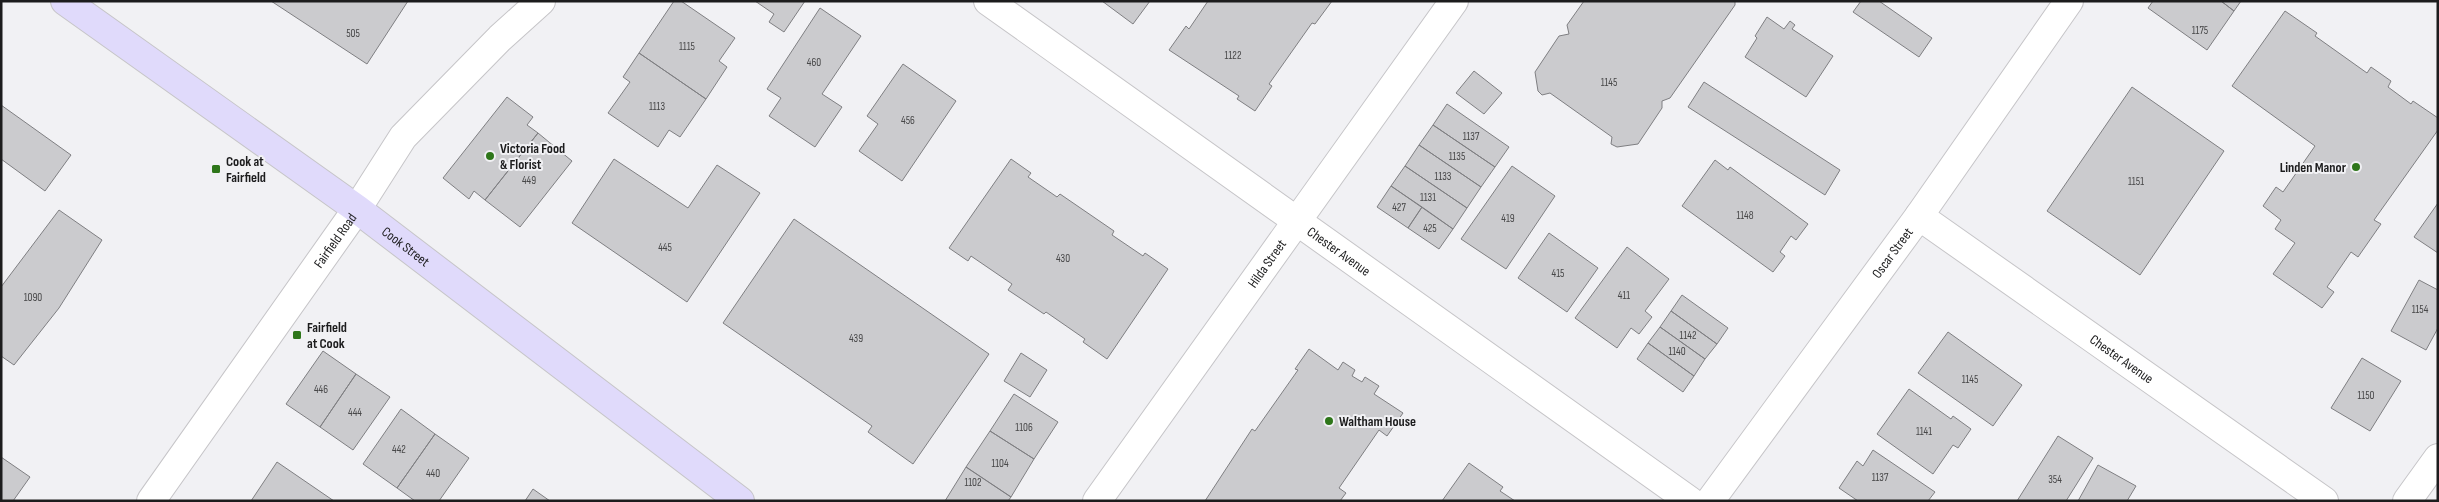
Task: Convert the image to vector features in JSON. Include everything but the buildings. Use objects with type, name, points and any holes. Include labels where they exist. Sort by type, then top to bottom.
[{"type":"main road","name":"Cook Street","points":[[65,1],[357,210],[740,501]]},
{"type":"street","name":"Fairfield Road","points":[[151,501],[357,210],[403,138],[500,38],[541,1]]},
{"type":"street","name":"Chester Avenue","points":[[988,1],[1690,501]]},
{"type":"street","name":"Hilda Street","points":[[1097,501],[1454,1]]},
{"type":"street","name":"Oscar Street","points":[[1710,501],[1919,216],[2069,1]]},
{"type":"street","name":"Chester Avenue","points":[[1919,216],[2324,501]]},
{"type":"street","points":[[2407,501],[2438,458]]},
{"type":"place","name":"Victoria Food & Florist","points":[[490,156]]},
{"type":"place","name":"Linden Manor","points":[[2356,167]]},
{"type":"place","name":"Cook at Fairfield","points":[[216,169]]},
{"type":"place","name":"Fairfield at Cook","points":[[297,335]]},
{"type":"place","name":"Waltham House","points":[[1329,421]]}]
